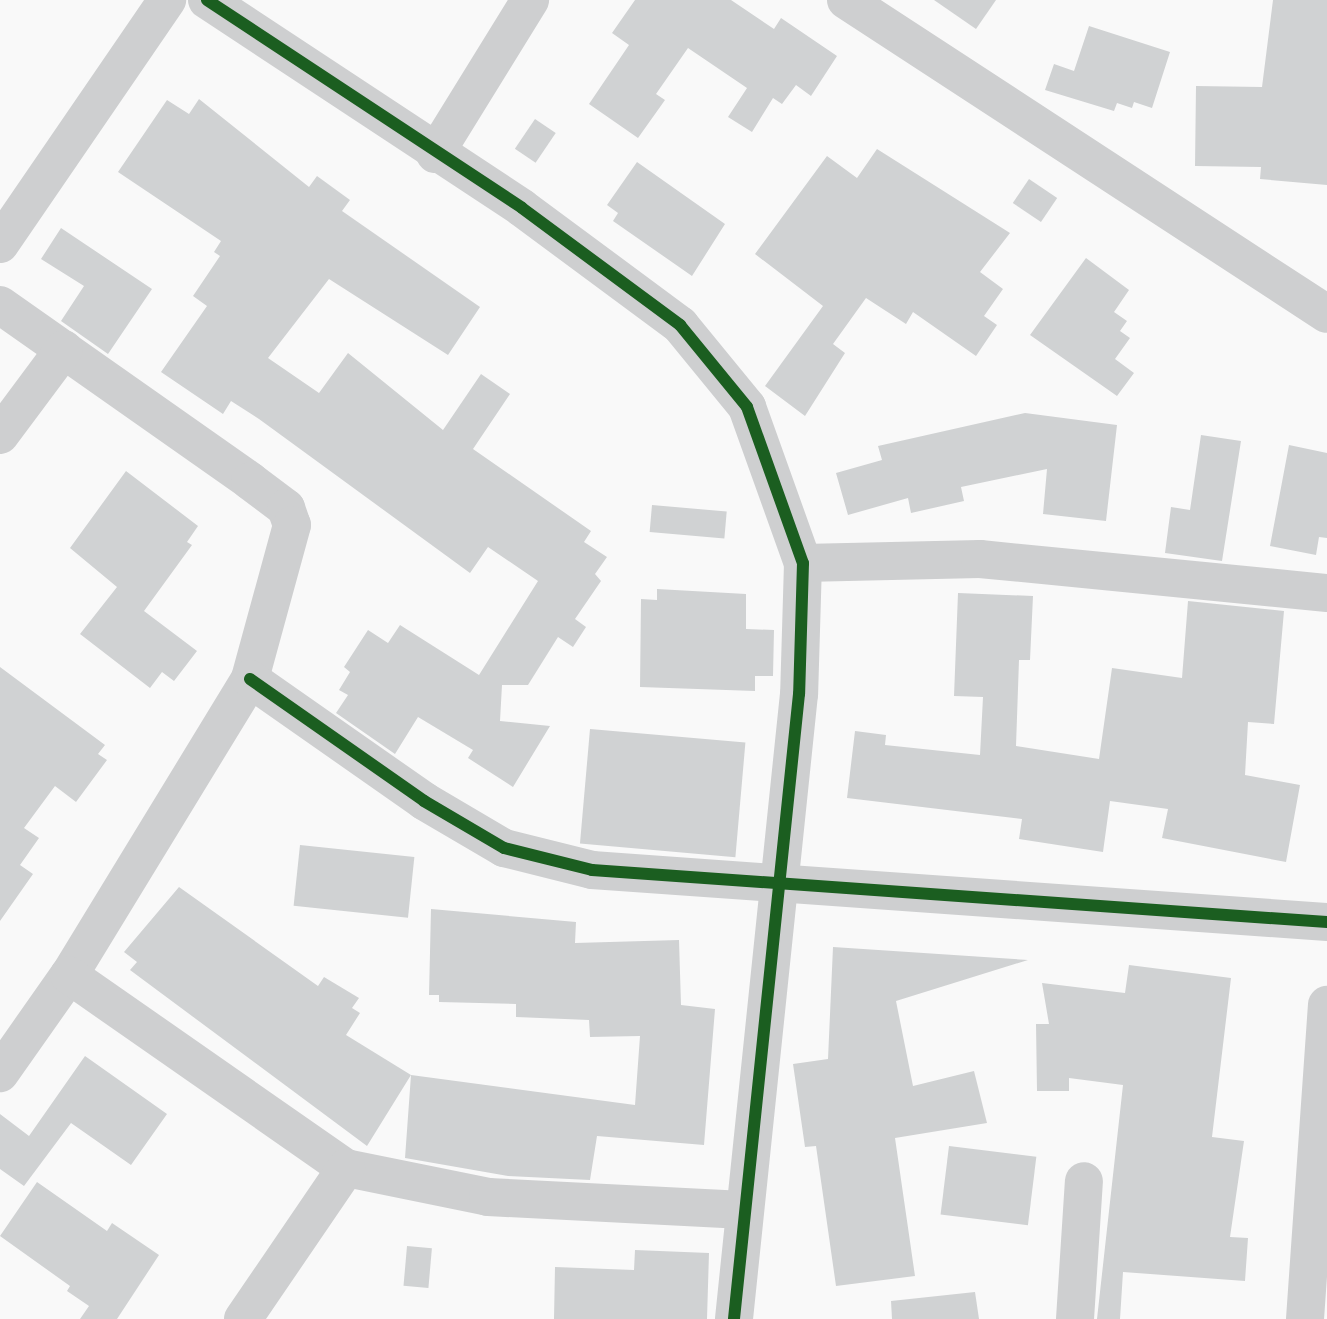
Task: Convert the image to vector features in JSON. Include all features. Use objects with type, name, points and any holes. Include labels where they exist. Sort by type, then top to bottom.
[{"type":"street","points":[[0,244],[167,0]]},
{"type":"street","points":[[207,0],[435,154],[522,208],[680,325],[747,407],[803,563],[799,694],[734,1319]]},
{"type":"street","points":[[435,154],[530,0]]},
{"type":"street","points":[[846,0],[1327,314]]},
{"type":"street","points":[[0,305],[286,508],[292,525],[250,679],[69,975],[0,1073]]},
{"type":"street","points":[[0,435],[64,349]]},
{"type":"street","points":[[803,563],[980,559],[1327,593]]},
{"type":"street","points":[[250,679],[424,801],[504,848],[592,870],[1327,922]]},
{"type":"street","points":[[69,975],[346,1168],[488,1197],[744,1210]]},
{"type":"street","points":[[1305,1319],[1327,1005]]},
{"type":"street","points":[[243,1319],[346,1168]]},
{"type":"street","points":[[1075,1319],[1084,1181]]},
{"type":"building","points":[[635,0],[731,0],[774,29],[781,18],[837,56],[811,96],[796,85],[782,104],[773,98],[752,132],[728,117],[747,88],[688,48],[656,94],[665,100],[638,138],[589,104],[629,45],[612,33]]},
{"type":"building","points":[[934,0],[996,0],[976,29]]},
{"type":"building","points":[[1273,0],[1327,0],[1327,185],[1260,179],[1261,167],[1195,166],[1196,86],[1262,87]]},
{"type":"building","points":[[1089,26],[1170,52],[1152,108],[1134,102],[1132,108],[1117,103],[1114,111],[1045,90],[1054,64],[1074,71]]},
{"type":"building","points":[[199,99],[309,187],[317,176],[350,200],[342,211],[480,307],[448,355],[329,279],[268,358],[319,393],[348,353],[443,430],[481,374],[510,394],[473,449],[591,531],[584,542],[607,557],[595,574],[601,581],[575,619],[586,627],[573,647],[558,637],[528,685],[502,685],[500,721],[550,726],[513,787],[468,758],[473,750],[418,717],[395,754],[336,713],[348,695],[339,690],[350,672],[344,667],[368,630],[388,643],[400,625],[479,675],[538,581],[488,547],[470,573],[259,419],[231,401],[223,414],[161,372],[207,306],[193,296],[220,256],[214,252],[221,241],[118,172],[167,100],[189,114]]},
{"type":"building","points":[[535,119],[556,133],[536,163],[515,149]]},
{"type":"building","points":[[877,149],[1010,233],[980,272],[1003,289],[984,316],[997,325],[976,356],[913,312],[906,324],[866,298],[833,344],[845,353],[805,416],[765,386],[823,306],[755,254],[827,156],[857,178]]},
{"type":"building","points":[[637,162],[725,224],[692,276],[613,221],[618,213],[607,205]]},
{"type":"building","points":[[1029,179],[1057,198],[1041,222],[1013,203]]},
{"type":"building","points":[[61,228],[152,289],[108,354],[61,321],[84,286],[41,259]]},
{"type":"building","points":[[1086,258],[1129,290],[1114,312],[1127,321],[1120,331],[1130,338],[1115,359],[1134,373],[1117,396],[1030,335]]},
{"type":"building","points":[[1025,413],[1117,425],[1106,521],[1043,514],[1047,469],[961,487],[964,501],[911,513],[908,498],[848,515],[836,473],[882,460],[878,446]]},
{"type":"building","points":[[1201,435],[1241,441],[1222,561],[1165,553],[1171,507],[1190,510]]},
{"type":"building","points":[[1289,445],[1327,453],[1327,538],[1319,537],[1316,555],[1270,546]]},
{"type":"building","points":[[126,471],[198,526],[187,542],[192,545],[144,611],[197,651],[174,681],[162,672],[150,688],[80,634],[117,587],[70,548]]},
{"type":"building","points":[[652,505],[727,512],[724,538],[650,532]]},
{"type":"building","points":[[657,589],[746,594],[746,629],[774,630],[773,676],[755,676],[755,691],[640,687],[641,599],[657,600]]},
{"type":"building","points":[[958,593],[1033,596],[1030,660],[1019,660],[1016,746],[1099,759],[1112,668],[1182,678],[1188,601],[1284,611],[1274,724],[1248,722],[1245,775],[1300,785],[1286,862],[1162,838],[1168,809],[1110,801],[1103,852],[1019,839],[1022,819],[847,798],[855,731],[886,735],[885,745],[980,755],[983,697],[954,696]]},
{"type":"building","points":[[0,667],[105,745],[98,754],[107,760],[76,802],[55,786],[24,828],[39,838],[20,865],[33,874],[0,921]]},
{"type":"building","points":[[590,729],[745,743],[735,857],[580,844]]},
{"type":"building","points":[[300,845],[414,857],[408,918],[294,906]]},
{"type":"building","points":[[179,887],[318,986],[324,977],[359,998],[352,1008],[360,1013],[346,1035],[411,1075],[367,1146],[130,970],[137,962],[124,952]]},
{"type":"building","points":[[431,909],[576,922],[575,943],[679,940],[681,1005],[715,1009],[704,1145],[597,1136],[590,1180],[508,1176],[405,1158],[411,1075],[635,1105],[640,1036],[590,1037],[589,1020],[516,1017],[516,1004],[439,1002],[439,995],[429,995]]},
{"type":"building","points":[[833,947],[1028,960],[896,1001],[913,1086],[974,1071],[987,1123],[895,1138],[915,1276],[836,1286],[816,1146],[805,1147],[793,1064],[828,1059]]},
{"type":"building","points":[[1129,965],[1231,978],[1212,1137],[1244,1141],[1230,1237],[1248,1238],[1245,1281],[1123,1272],[1120,1319],[1097,1319],[1123,1085],[1069,1078],[1069,1091],[1037,1091],[1036,1024],[1049,1024],[1042,983],[1125,993]]},
{"type":"building","points":[[85,1056],[167,1114],[131,1165],[71,1123],[24,1186],[0,1169],[0,1114],[29,1136]]},
{"type":"building","points":[[949,1146],[1036,1157],[1028,1225],[941,1214]]},
{"type":"building","points":[[37,1182],[107,1231],[112,1223],[159,1255],[117,1319],[80,1319],[89,1306],[67,1291],[70,1286],[0,1236]]},
{"type":"building","points":[[407,1246],[432,1248],[428,1288],[404,1286]]},
{"type":"building","points":[[635,1250],[709,1253],[707,1319],[554,1319],[555,1267],[634,1270]]},
{"type":"building","points":[[975,1292],[979,1319],[892,1319],[891,1301]]},
{"type":"cycle path","points":[[207,0],[522,208],[680,325],[747,407],[803,563],[799,694],[734,1319]]},
{"type":"cycle path","points":[[250,679],[424,801],[504,848],[592,870],[1327,922]]}]
